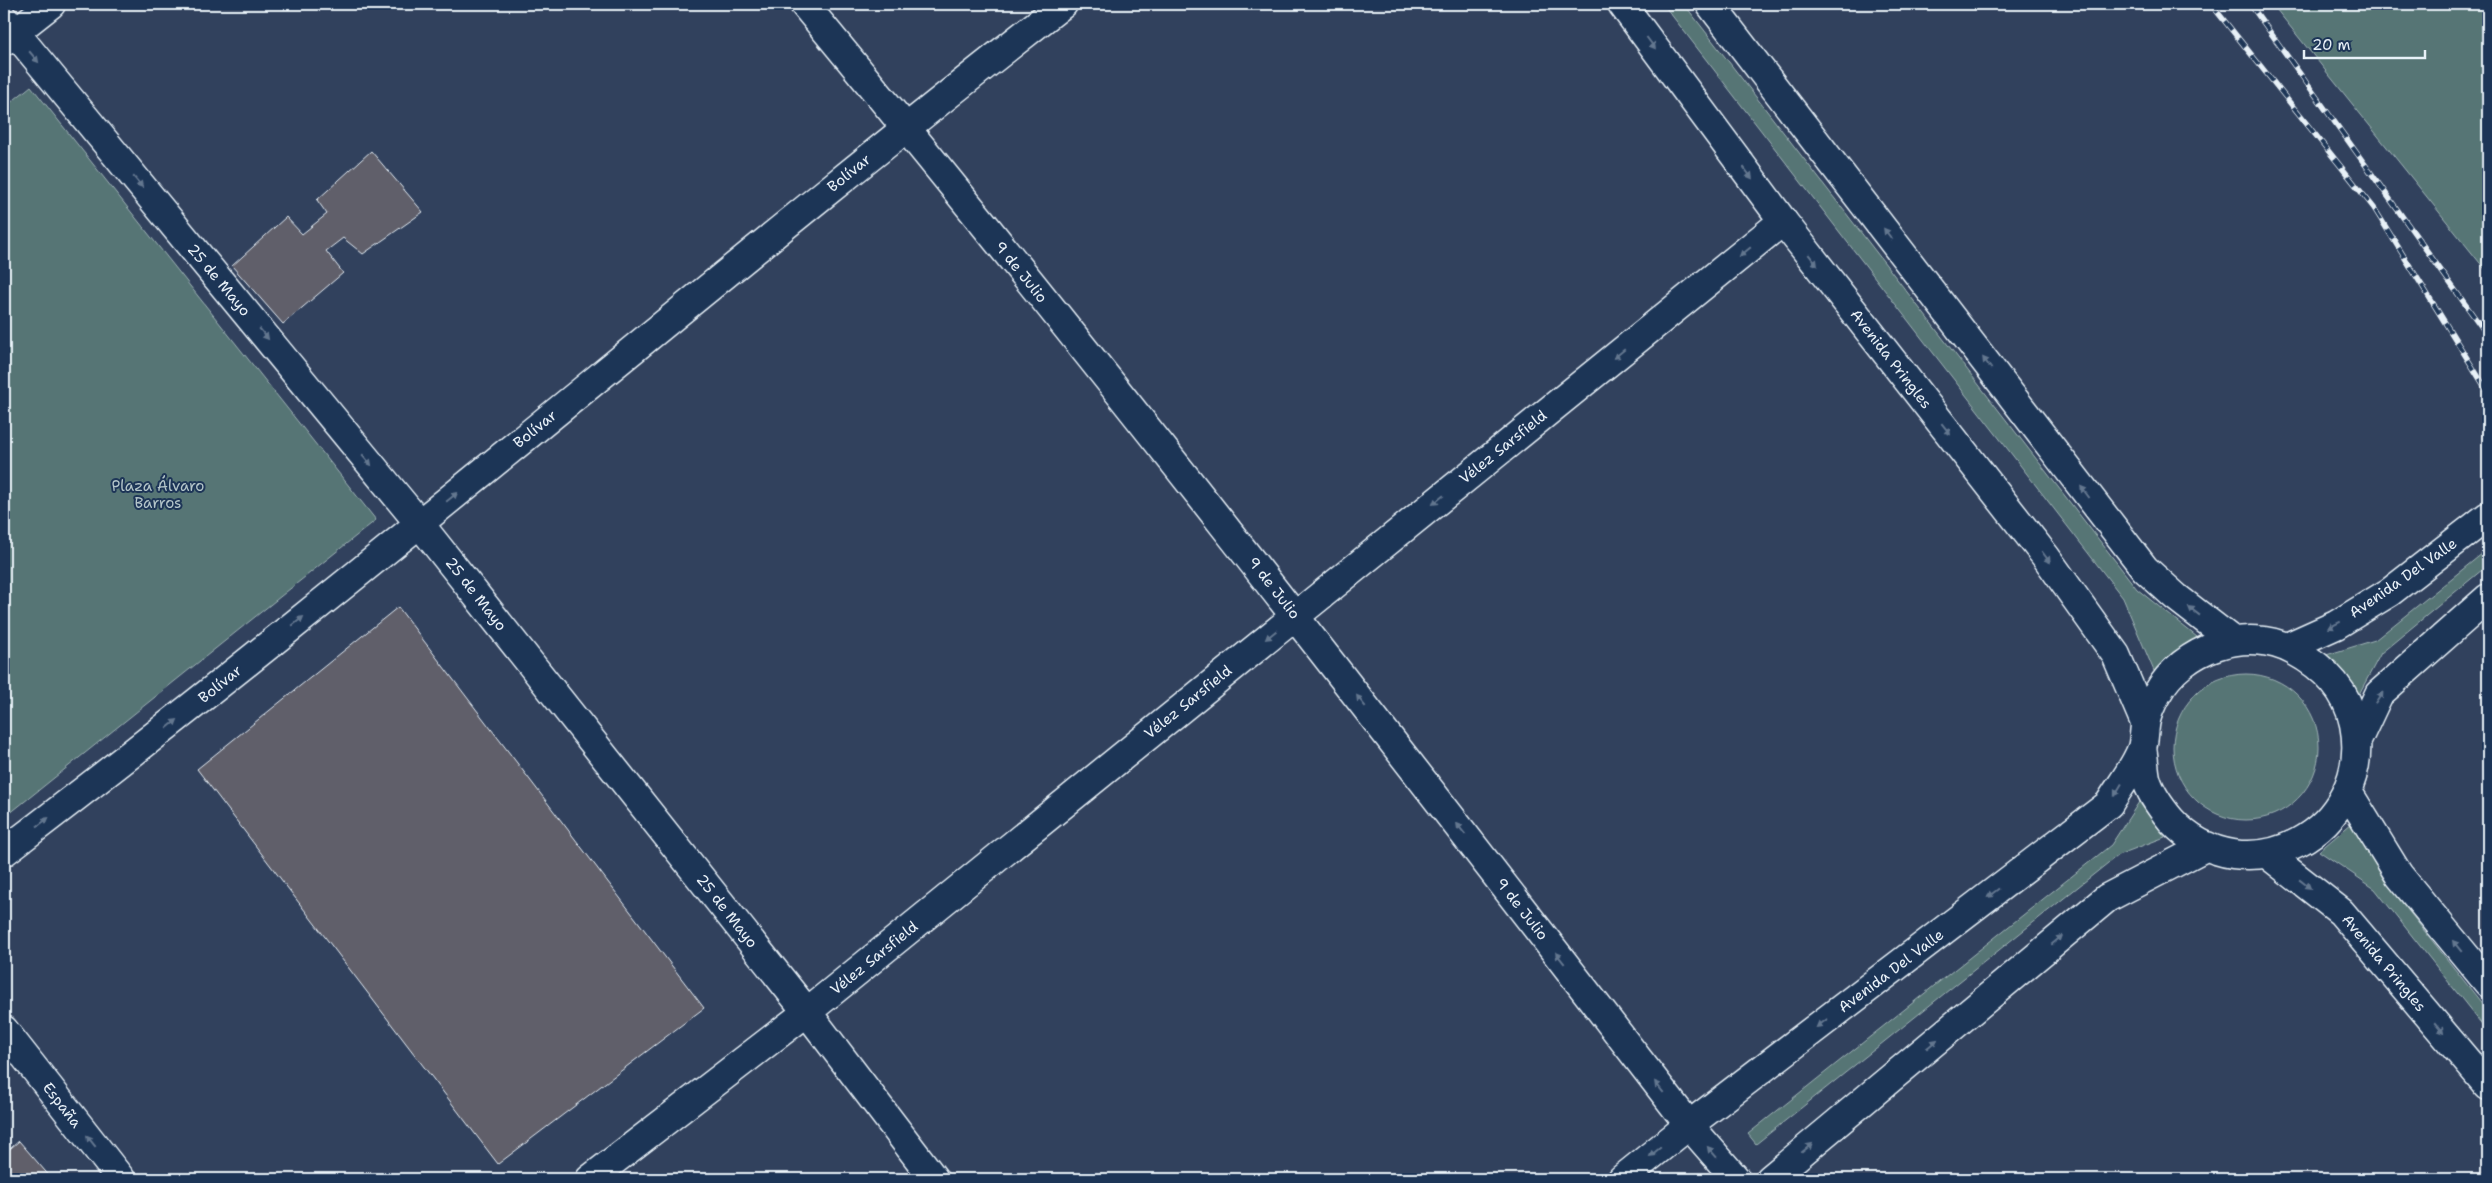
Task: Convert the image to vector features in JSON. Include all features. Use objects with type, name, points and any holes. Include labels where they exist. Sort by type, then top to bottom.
[{"type":"street","points":[[7,31],[50,4]]},
{"type":"street","name":"9 de Julio","points":[[804,4],[906,127],[1295,615],[1689,1125],[1736,1179]]},
{"type":"street","name":"Bolívar","points":[[4,852],[168,727],[906,127],[1063,4]]},
{"type":"street","name":"Avenida Pringles","points":[[1622,4],[1783,221],[2046,557],[2116,655],[2144,735]]},
{"type":"street","points":[[1710,4],[2145,569],[2176,597],[2233,641]]},
{"type":"street","name":"25 de Mayo","points":[[7,31],[420,523],[807,1012],[934,1179]]},
{"type":"street","name":"Vélez Sarsfield","points":[[590,1179],[807,1012],[1783,221]]},
{"type":"street","name":"Avenida Del Valle","points":[[2287,647],[2336,625],[2390,592],[2488,516]]},
{"type":"street","points":[[2144,735],[2146,779],[2160,807],[2181,830],[2207,846],[2237,854],[2266,854],[2292,846],[2315,833],[2334,814],[2348,792],[2355,767],[2357,741],[2379,694],[2488,598]]},
{"type":"street","name":"Avenida Del Valle","points":[[1622,1179],[1689,1125],[2109,804],[2144,735],[2157,693],[2176,669],[2203,650],[2233,641],[2261,640],[2287,647],[2314,662],[2336,683],[2351,710],[2357,741]]},
{"type":"street","points":[[2348,792],[2399,875],[2488,983]]},
{"type":"street","points":[[1770,1179],[2107,898],[2207,846]]},
{"type":"street","name":"Avenida Pringles","points":[[2266,854],[2341,912],[2488,1086]]},
{"type":"street","name":"España","points":[[4,1030],[121,1179]]},
{"type":"green space","points":[[1663,4],[1684,4],[2137,589],[2197,637],[2154,671],[2123,598]]},
{"type":"green space","points":[[2272,4],[2488,4],[2488,273]]},
{"type":"green space","name":"Plaza Álvaro Barros","points":[[31,86],[376,520],[4,818],[4,108]]},
{"type":"green space","points":[[2488,549],[2488,565],[2381,653],[2358,696],[2341,668],[2323,656],[2375,640]]},
{"type":"green space","points":[[2246,674],[2274,679],[2298,695],[2314,719],[2319,747],[2314,775],[2298,799],[2274,815],[2246,820],[2218,815],[2194,799],[2178,775],[2173,747],[2178,719],[2194,695],[2218,679]]},
{"type":"green space","points":[[2139,802],[2165,837],[2118,855],[1756,1144],[1748,1134],[2111,845]]},
{"type":"green space","points":[[2352,823],[2384,880],[2488,1011],[2488,1032],[2375,889],[2319,851]]},
{"type":"building","points":[[371,151],[423,212],[363,254],[343,238],[326,251],[343,273],[283,324],[232,266],[286,217],[302,234],[327,214],[317,200]]},
{"type":"building","points":[[398,607],[704,1008],[498,1164],[197,769]]},
{"type":"building","points":[[19,1141],[52,1179],[4,1179],[4,1154]]},
{"type":"railway","points":[[2211,4],[2374,208],[2488,392]]},
{"type":"railway","points":[[2250,4],[2488,336]]}]
